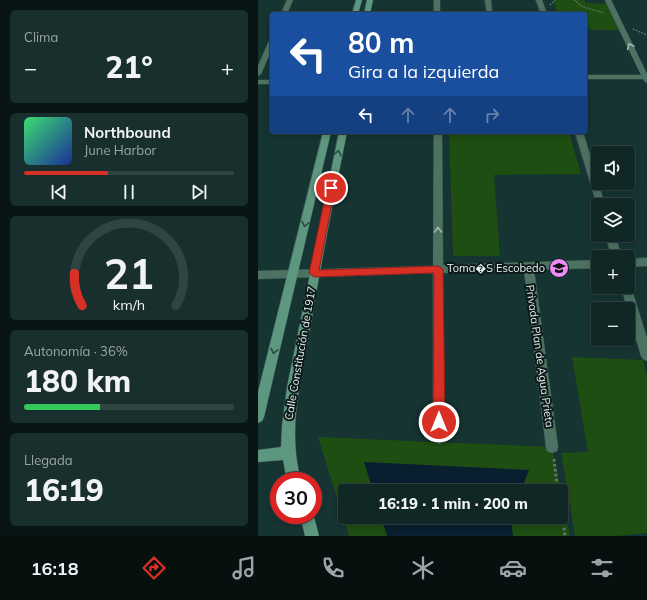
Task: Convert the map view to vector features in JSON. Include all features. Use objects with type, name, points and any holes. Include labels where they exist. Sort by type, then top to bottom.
[{"type":"street","points":[[285,12],[290,0]]},
{"type":"street","points":[[356,12],[359,0]]},
{"type":"street","points":[[367,12],[370,0]]},
{"type":"street","points":[[437,0],[437,12]]},
{"type":"street","points":[[488,0],[490,12]]},
{"type":"street","points":[[539,0],[543,12]]},
{"type":"street","points":[[587,78],[646,78],[608,0]]},
{"type":"street","points":[[258,74],[270,46]]},
{"type":"street","points":[[258,82],[270,82]]},
{"type":"street","name":"Calle Constitución de 1917","points":[[258,417],[327,134]]},
{"type":"street","name":"Calle Constitución de 1917","points":[[292,472],[289,453],[288,423],[314,273],[343,134]]},
{"type":"street","points":[[438,134],[439,438]]},
{"type":"street","points":[[580,134],[599,198]]},
{"type":"street","points":[[635,263],[647,262]]},
{"type":"street","points":[[258,275],[591,264]]},
{"type":"street","name":"Privada Plan de Agua Prieta","points":[[528,266],[552,447]]},
{"type":"street","points":[[628,294],[647,356]]},
{"type":"street","points":[[258,456],[289,453]]},
{"type":"street","points":[[309,524],[312,536]]},
{"type":"path","points":[[574,0],[583,7],[615,15]]},
{"type":"path","points":[[552,447],[557,484]]},
{"type":"path","points":[[563,524],[565,536]]},
{"type":"green space","points":[[553,0],[584,0],[586,3],[607,4],[619,30],[590,30],[587,24],[587,12],[557,12]]},
{"type":"green space","points":[[449,134],[570,134],[581,174],[494,175],[500,256],[453,256]]},
{"type":"green space","points":[[572,357],[643,360],[647,375],[647,533],[616,536],[575,536],[568,494],[568,484],[566,484],[561,453],[588,452]]},
{"type":"green space","points":[[318,437],[552,447],[560,484],[338,484],[338,501]]},
{"type":"green space","points":[[345,524],[567,524],[570,536],[349,536]]},
{"type":"water","points":[[364,462],[529,470],[524,484],[371,484]]},
{"type":"water","points":[[383,524],[511,524],[513,536],[387,536]]},
{"type":"place","name":"Toma�S Escobedo","points":[[559,268]]},
{"type":"route","points":[[331,188],[314,273],[438,269],[439,422]]}]
